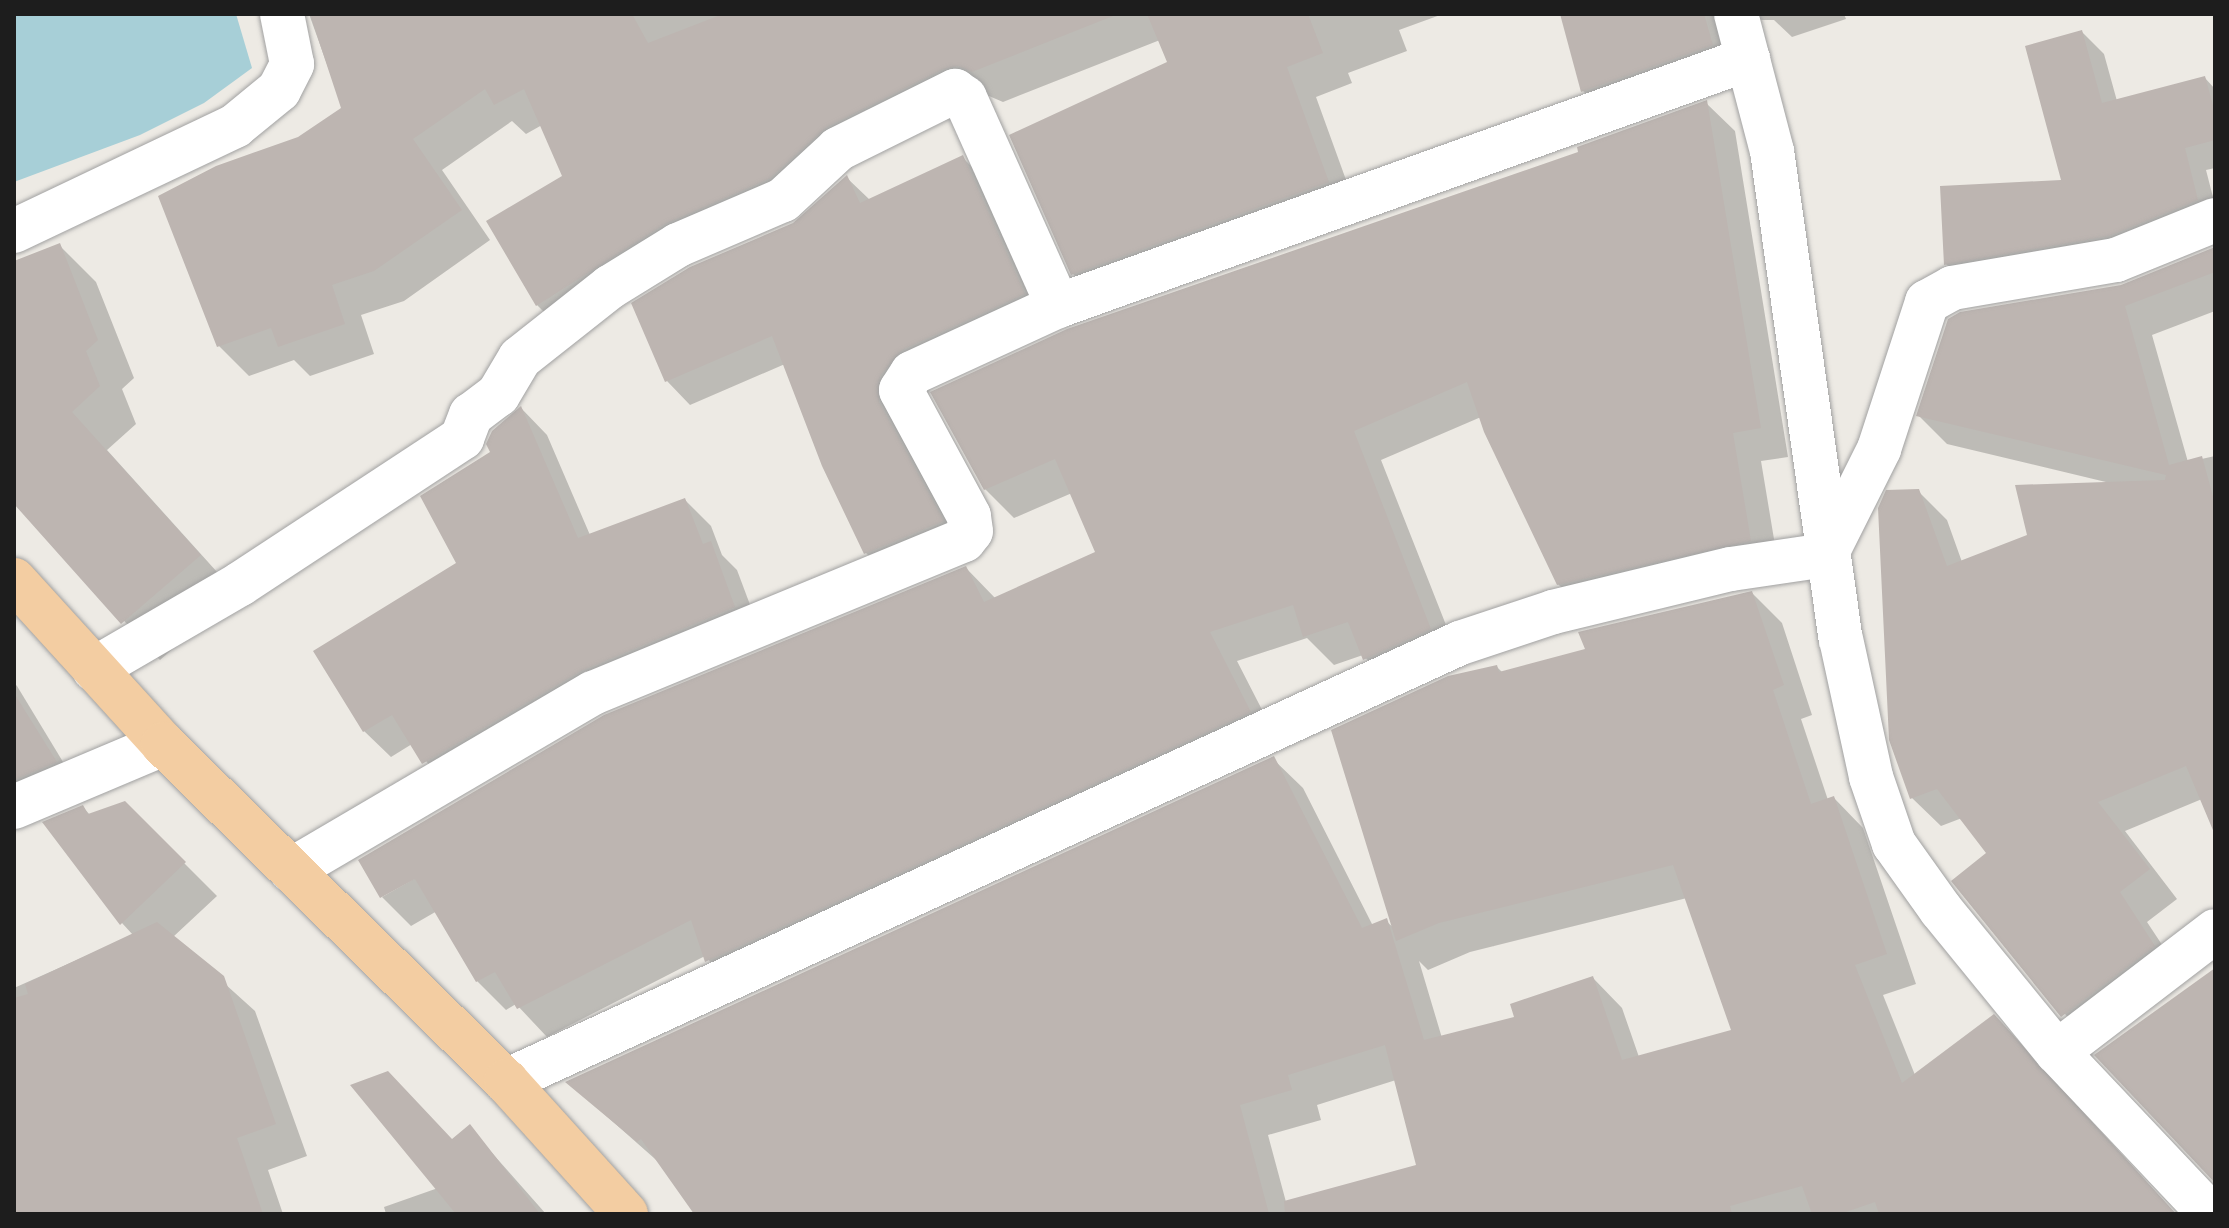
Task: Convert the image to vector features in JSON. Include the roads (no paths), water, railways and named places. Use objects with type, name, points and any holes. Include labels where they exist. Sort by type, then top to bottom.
[{"type":"main road","points":[[14,580],[163,744],[506,1081],[626,1214]]},
{"type":"street","points":[[14,231],[235,126],[279,90],[292,64],[282,14]]},
{"type":"street","points":[[1736,14],[1772,151],[1826,555],[1871,777],[1894,844],[1941,910],[2057,1052],[2210,1214]]},
{"type":"street","points":[[291,870],[593,693],[964,540],[971,531],[969,516],[901,390],[912,373],[1058,306],[1748,59]]},
{"type":"street","points":[[94,669],[240,584],[462,438],[471,415],[498,395],[520,358],[610,287],[678,245],[783,200],[838,149],[955,91],[972,111],[1058,306]]},
{"type":"street","points":[[1826,555],[1879,449],[1927,302],[1952,288],[2116,260],[2215,220]]},
{"type":"street","points":[[506,1081],[1460,643],[1553,612],[1731,569],[1826,555]]},
{"type":"street","points":[[14,807],[163,744]]},
{"type":"street","points":[[2057,1052],[2215,931]]},
{"type":"water","points":[[14,14],[236,14],[252,68],[204,103],[140,135],[14,182]]}]
